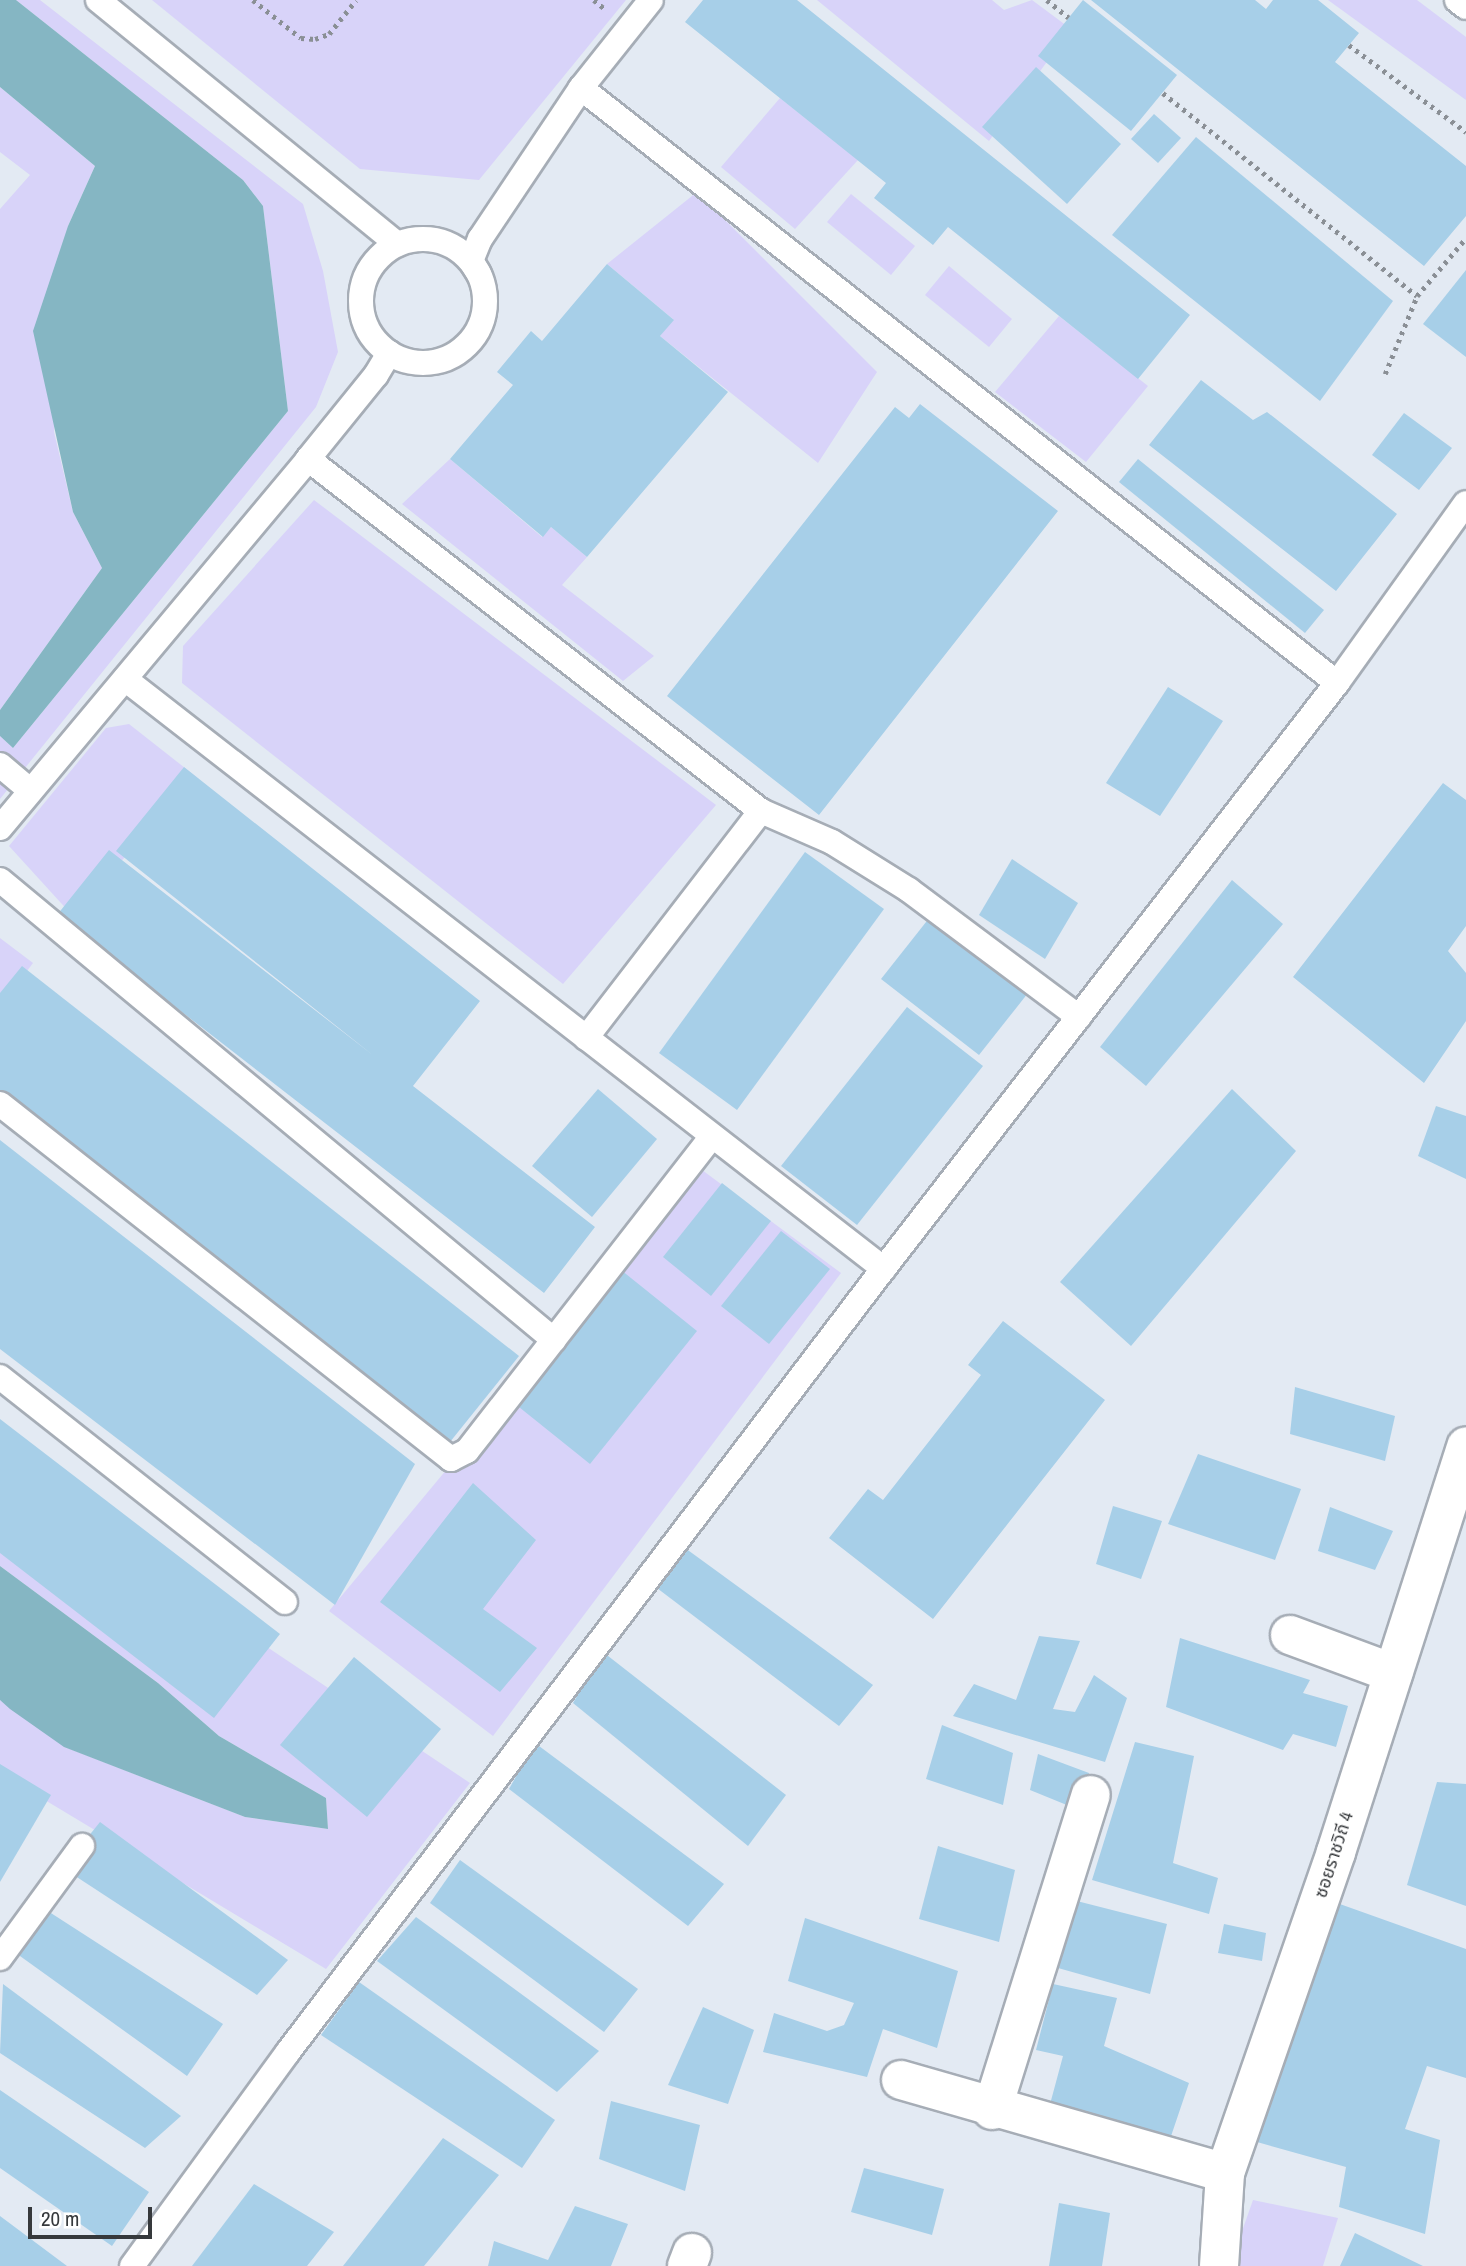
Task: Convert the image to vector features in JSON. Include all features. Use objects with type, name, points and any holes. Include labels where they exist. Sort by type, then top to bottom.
[{"type":"street","name":"ซอยราชวิถี 4","points":[[1219,2266],[1225,2174],[1466,1446]]},
{"type":"street","points":[[1290,1634],[1393,1673]]},
{"type":"street","points":[[992,2110],[1091,1795]]},
{"type":"street","points":[[901,2080],[992,2110],[1225,2174]]},
{"type":"lane","points":[[99,0],[397,244]]},
{"type":"lane","points":[[471,261],[480,239],[581,88],[651,0]]},
{"type":"lane","points":[[1457,0],[1466,7]]},
{"type":"lane","points":[[581,88],[1337,683]]},
{"type":"lane","points":[[437,240],[456,247],[471,261],[481,278],[483,317],[462,349],[426,363],[389,352],[365,324],[360,305],[369,269],[397,244],[437,240]]},
{"type":"lane","points":[[0,828],[309,459],[376,374],[389,352]]},
{"type":"lane","points":[[309,459],[761,811],[832,842],[909,890],[1079,1017]]},
{"type":"lane","points":[[132,2266],[288,2052],[884,1269],[1337,683],[1466,503]]},
{"type":"lane","points":[[125,679],[884,1269]]},
{"type":"lane","points":[[0,765],[30,790]]},
{"type":"lane","points":[[586,1038],[761,811]]},
{"type":"lane","points":[[0,880],[554,1340]]},
{"type":"lane","points":[[0,1104],[451,1460],[467,1451],[712,1136]]},
{"type":"lane","points":[[0,1377],[285,1602]]},
{"type":"lane","points":[[0,1958],[82,1846]]},
{"type":"path","points":[[253,0],[301,38],[329,34],[356,0]]},
{"type":"path","points":[[1047,0],[1069,18]]},
{"type":"path","points":[[1349,45],[1466,132]]},
{"type":"path","points":[[1163,93],[1417,296]]},
{"type":"path","points":[[1384,374],[1417,296],[1466,238]]},
{"type":"shaded area","points":[[16,0],[40,0],[303,204],[323,271],[338,352],[316,407],[0,799],[0,736],[13,748],[288,411],[263,206],[243,180]]},
{"type":"shaded area","points":[[152,0],[626,0],[479,180],[360,169]]},
{"type":"shaded area","points":[[817,0],[992,0],[1004,10],[1032,0],[1071,29],[989,141]]},
{"type":"shaded area","points":[[1328,0],[1417,0],[1466,37],[1466,100]]},
{"type":"shaded area","points":[[0,87],[95,166],[68,226],[54,432],[73,512],[102,568],[0,710],[0,209],[30,175],[0,152]]},
{"type":"shaded area","points":[[780,98],[858,160],[795,229],[721,167]]},
{"type":"shaded area","points":[[697,192],[877,372],[818,463],[660,336],[673,319],[607,264]]},
{"type":"shaded area","points":[[851,194],[915,246],[891,275],[827,222]]},
{"type":"shaded area","points":[[949,266],[1012,319],[989,347],[925,295]]},
{"type":"shaded area","points":[[1059,316],[1148,386],[1086,462],[995,392]]},
{"type":"shaded area","points":[[450,459],[542,537],[551,527],[587,557],[562,585],[654,656],[623,681],[402,504]]},
{"type":"shaded area","points":[[314,500],[716,805],[563,984],[182,683],[183,646]]},
{"type":"shaded area","points":[[129,724],[199,779],[71,914],[9,846],[106,728]]},
{"type":"shaded area","points":[[0,938],[33,963],[0,1007]]},
{"type":"shaded area","points":[[698,1167],[841,1273],[493,1736],[329,1611]]},
{"type":"shaded area","points":[[0,1468],[470,1783],[326,1969],[0,1773],[0,1700],[65,1747],[245,1817],[328,1829],[326,1798],[219,1736],[158,1683],[0,1566]]},
{"type":"shaded area","points":[[1253,2200],[1338,2218],[1323,2266],[1237,2266],[1240,2237]]},
{"type":"water","points":[[0,0],[16,0],[243,180],[263,206],[288,411],[13,748],[0,736],[0,710],[102,568],[73,512],[33,331],[68,226],[95,166],[0,87]]},
{"type":"water","points":[[0,1566],[158,1683],[219,1736],[326,1798],[328,1829],[245,1817],[64,1747],[10,1709],[0,1700]]},
{"type":"building","points":[[703,0],[797,0],[1190,315],[1138,379],[948,227],[933,245],[874,198],[886,183],[685,22]]},
{"type":"building","points":[[1083,0],[1177,75],[1131,131],[1038,56]]},
{"type":"building","points":[[1091,0],[1255,0],[1266,9],[1273,0],[1318,0],[1359,33],[1335,62],[1466,166],[1466,216],[1424,266]]},
{"type":"building","points":[[1036,67],[1121,144],[1067,204],[982,127]]},
{"type":"building","points":[[1154,114],[1181,138],[1158,163],[1131,139]]},
{"type":"building","points":[[1196,137],[1393,301],[1320,401],[1112,235]]},
{"type":"building","points":[[607,264],[674,320],[660,336],[728,392],[587,557],[551,527],[543,537],[450,459],[513,385],[497,372],[531,331],[542,341]]},
{"type":"building","points":[[1466,270],[1466,357],[1423,324]]},
{"type":"building","points":[[1201,380],[1253,420],[1267,412],[1397,514],[1336,591],[1149,445]]},
{"type":"building","points":[[920,404],[1058,511],[819,815],[667,696],[895,407],[909,418]]},
{"type":"building","points":[[1404,413],[1452,448],[1419,490],[1372,455]]},
{"type":"building","points":[[1138,459],[1324,610],[1305,633],[1119,482]]},
{"type":"building","points":[[1168,687],[1223,721],[1160,816],[1106,783]]},
{"type":"building","points":[[184,767],[480,1001],[413,1086],[595,1227],[544,1293],[57,915],[109,850],[374,1056],[116,851]]},
{"type":"building","points":[[1443,783],[1466,800],[1466,926],[1448,951],[1466,973],[1466,1021],[1424,1083],[1293,977]]},
{"type":"building","points":[[805,852],[884,909],[737,1110],[659,1053]]},
{"type":"building","points":[[1012,859],[1078,903],[1045,959],[979,915]]},
{"type":"building","points":[[1232,880],[1283,924],[1146,1086],[1100,1047]]},
{"type":"building","points":[[930,917],[1028,993],[979,1055],[881,979]]},
{"type":"building","points":[[22,966],[519,1356],[450,1442],[0,1090],[0,993]]},
{"type":"building","points":[[907,1007],[983,1066],[857,1225],[781,1166]]},
{"type":"building","points":[[598,1089],[657,1139],[592,1217],[532,1166]]},
{"type":"building","points":[[1232,1089],[1296,1151],[1131,1346],[1060,1282]]},
{"type":"building","points":[[1436,1106],[1466,1116],[1466,1179],[1418,1156]]},
{"type":"building","points":[[0,1140],[415,1464],[335,1605],[0,1349]]},
{"type":"building","points":[[722,1183],[771,1221],[711,1296],[663,1257]]},
{"type":"building","points":[[781,1231],[830,1269],[769,1344],[721,1306]]},
{"type":"building","points":[[621,1270],[697,1331],[590,1464],[514,1403]]},
{"type":"building","points":[[1003,1321],[1105,1400],[933,1619],[829,1538],[868,1489],[883,1500],[981,1375],[968,1365]]},
{"type":"building","points":[[1295,1387],[1395,1416],[1385,1461],[1290,1434]]},
{"type":"building","points":[[0,1419],[280,1634],[214,1718],[0,1553]]},
{"type":"building","points":[[1198,1454],[1301,1489],[1275,1560],[1168,1524]]},
{"type":"building","points":[[473,1483],[536,1540],[483,1609],[537,1648],[500,1692],[380,1602]]},
{"type":"building","points":[[1113,1506],[1162,1521],[1141,1579],[1096,1564]]},
{"type":"building","points":[[1330,1507],[1393,1531],[1375,1570],[1318,1551]]},
{"type":"building","points":[[685,1548],[873,1685],[839,1726],[649,1582]]},
{"type":"building","points":[[1039,1636],[1080,1641],[1053,1709],[1075,1712],[1094,1675],[1127,1698],[1105,1762],[953,1716],[974,1684],[1016,1700]]},
{"type":"building","points":[[1180,1638],[1310,1680],[1303,1693],[1348,1706],[1336,1747],[1293,1734],[1283,1750],[1166,1707]]},
{"type":"building","points":[[603,1652],[786,1795],[748,1846],[573,1703]]},
{"type":"building","points":[[354,1657],[441,1729],[367,1817],[280,1745]]},
{"type":"building","points":[[942,1725],[1013,1753],[1003,1805],[926,1779]]},
{"type":"building","points":[[1135,1742],[1194,1756],[1173,1863],[1218,1878],[1209,1914],[1092,1880]]},
{"type":"building","points":[[535,1743],[724,1884],[688,1926],[509,1789]]},
{"type":"building","points":[[1038,1754],[1089,1773],[1079,1810],[1030,1790]]},
{"type":"building","points":[[0,1764],[51,1795],[0,1882]]},
{"type":"building","points":[[1437,1782],[1466,1784],[1466,1906],[1407,1885]]},
{"type":"building","points":[[100,1822],[288,1960],[257,1995],[63,1868]]},
{"type":"building","points":[[938,1846],[1015,1870],[999,1942],[919,1919]]},
{"type":"building","points":[[460,1860],[638,1989],[604,2032],[430,1903]]},
{"type":"building","points":[[1069,1899],[1167,1924],[1150,1994],[1051,1966]]},
{"type":"building","points":[[1337,1903],[1466,1949],[1466,2078],[1427,2066],[1405,2129],[1440,2140],[1425,2234],[1339,2207],[1346,2167],[1250,2140]]},
{"type":"building","points":[[40,1906],[223,2024],[187,2076],[13,1951]]},
{"type":"building","points":[[416,1917],[599,2051],[557,2092],[377,1961]]},
{"type":"building","points":[[805,1918],[958,1971],[937,2048],[883,2029],[867,2077],[763,2052],[774,2013],[827,2031],[844,2025],[854,2003],[788,1981]]},
{"type":"building","points":[[1224,1924],[1266,1933],[1262,1961],[1218,1953]]},
{"type":"building","points":[[359,1982],[555,2120],[522,2168],[321,2035]]},
{"type":"building","points":[[3,1984],[181,2116],[145,2148],[0,2053]]},
{"type":"building","points":[[1053,1984],[1117,1998],[1104,2046],[1189,2083],[1168,2145],[1049,2108],[1063,2056],[1036,2050]]},
{"type":"building","points":[[703,2007],[754,2030],[728,2104],[668,2085]]},
{"type":"building","points":[[0,2090],[149,2192],[112,2246],[0,2168]]},
{"type":"building","points":[[611,2101],[700,2125],[685,2191],[599,2159]]},
{"type":"building","points":[[443,2138],[499,2175],[424,2266],[343,2266]]},
{"type":"building","points":[[864,2168],[944,2189],[932,2235],[851,2212]]},
{"type":"building","points":[[254,2184],[334,2232],[307,2266],[192,2266]]},
{"type":"building","points":[[1059,2203],[1110,2213],[1102,2266],[1049,2266]]},
{"type":"building","points":[[575,2206],[628,2224],[611,2266],[488,2266],[494,2241],[548,2260]]},
{"type":"building","points":[[0,2216],[67,2266],[0,2266]]},
{"type":"building","points":[[1355,2233],[1423,2266],[1340,2266]]}]
